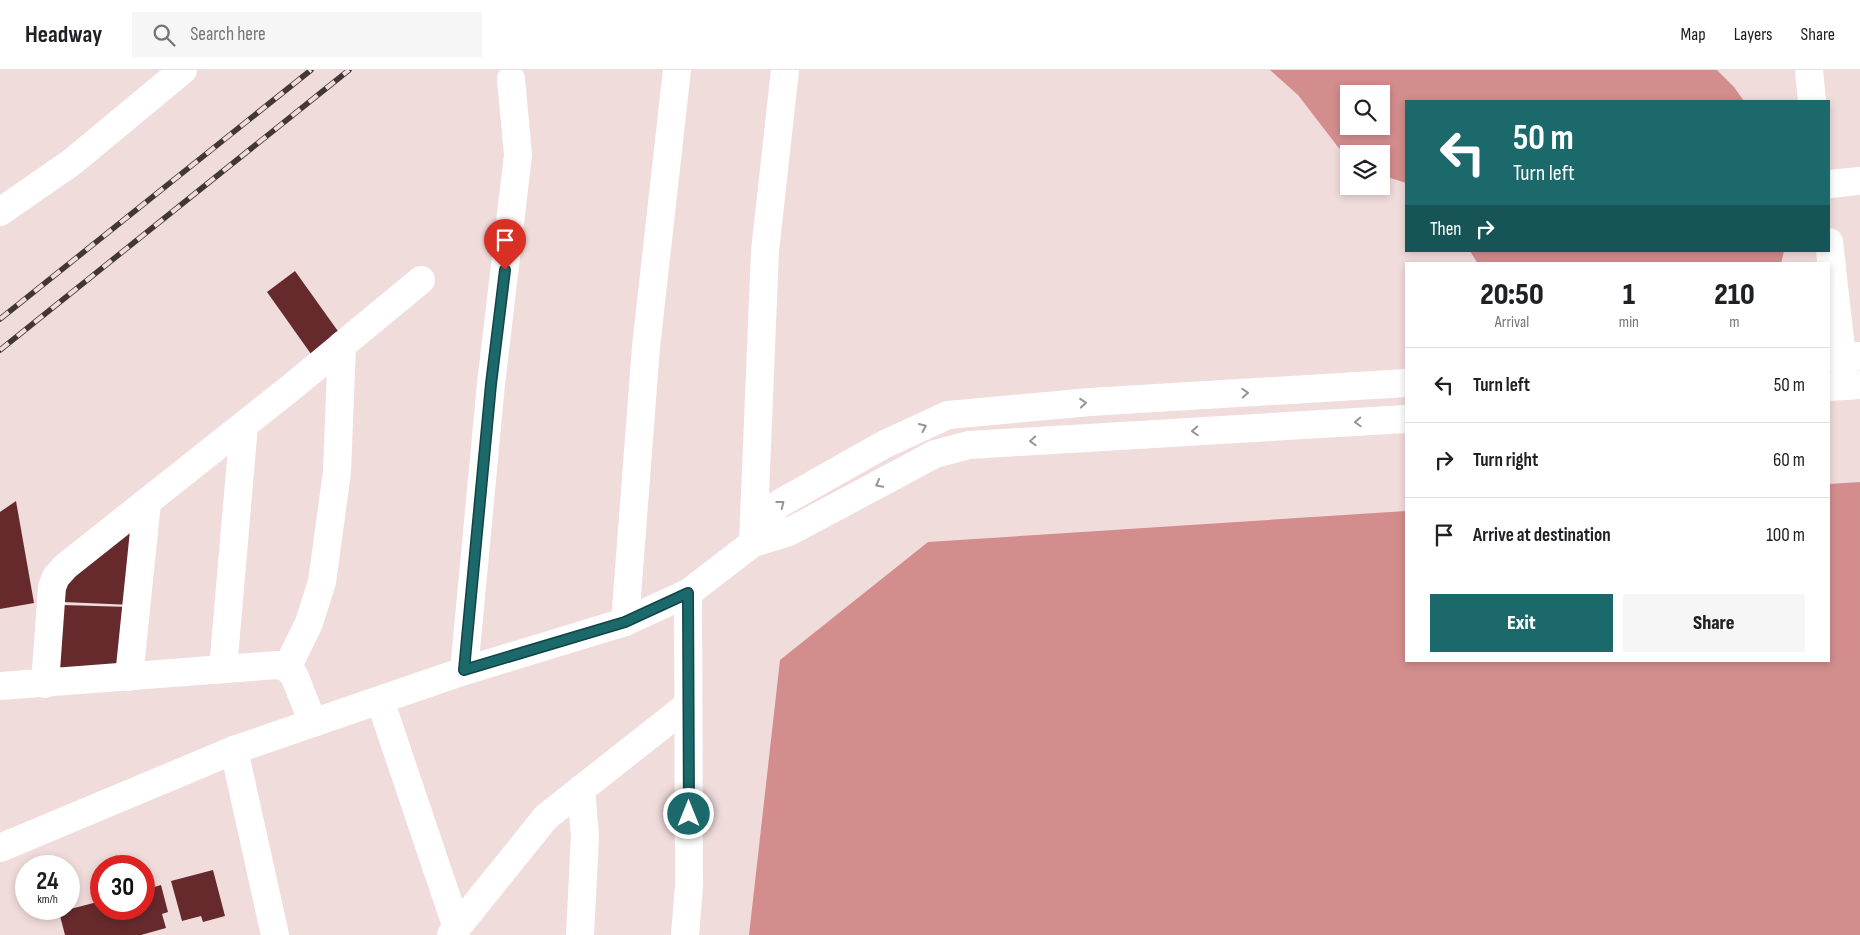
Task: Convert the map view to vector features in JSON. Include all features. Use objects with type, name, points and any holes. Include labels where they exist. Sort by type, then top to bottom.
[{"type":"street","points":[[0,212],[72,162],[183,70]]},
{"type":"street","points":[[625,622],[646,346],[677,70]]},
{"type":"street","points":[[753,543],[765,250],[785,70]]},
{"type":"street","points":[[1809,70],[1812,100]]},
{"type":"street","points":[[464,670],[491,384],[518,155],[511,79]]},
{"type":"street","points":[[1830,184],[1860,181]]},
{"type":"street","points":[[1830,250],[1846,386]]},
{"type":"street","points":[[45,684],[52,587],[56,576],[342,346],[421,280]]},
{"type":"street","points":[[287,668],[309,623],[322,582],[337,472],[342,346]]},
{"type":"street","points":[[0,848],[234,750],[464,670],[625,622],[688,593],[753,543],[777,505],[885,444],[948,415],[1090,402],[1405,383]]},
{"type":"street","points":[[753,543],[789,532],[935,454],[969,445],[1405,419]]},
{"type":"street","points":[[223,670],[244,425]]},
{"type":"street","points":[[129,677],[147,502]]},
{"type":"street","points":[[685,935],[689,886],[688,593]]},
{"type":"street","points":[[0,686],[278,665],[287,668],[294,675],[313,722]]},
{"type":"street","points":[[380,700],[454,932]]},
{"type":"street","points":[[454,932],[546,817],[688,705]]},
{"type":"street","points":[[234,750],[275,935]]},
{"type":"street","points":[[580,935],[586,836],[581,789]]},
{"type":"shaded area","points":[[1270,70],[1717,70],[1734,87],[1743,100],[1405,100],[1405,183],[1390,178],[1390,145],[1340,145],[1340,149],[1298,95]]},
{"type":"shaded area","points":[[1471,252],[1784,252],[1781,262],[1477,262]]},
{"type":"shaded area","points":[[1860,482],[1860,935],[749,935],[780,660],[928,542],[1405,511],[1405,662],[1830,662],[1830,484]]},
{"type":"building","points":[[295,271],[340,334],[311,354],[267,292]]},
{"type":"building","points":[[16,501],[34,603],[0,609],[0,512]]},
{"type":"building","points":[[136,527],[133,605],[63,602],[64,571]]},
{"type":"building","points":[[62,605],[129,607],[126,672],[59,670]]},
{"type":"building","points":[[213,870],[225,916],[203,922],[201,916],[182,921],[171,881]]},
{"type":"building","points":[[161,885],[168,912],[162,914],[166,928],[141,935],[65,935],[61,920],[80,920],[80,906],[90,904],[90,920],[155,920],[155,887]]},
{"type":"railway","points":[[0,319],[311,70]]},
{"type":"railway","points":[[0,350],[349,70]]},
{"type":"route","points":[[505,270],[491,384],[464,670],[625,622],[688,593],[689,814]]}]
